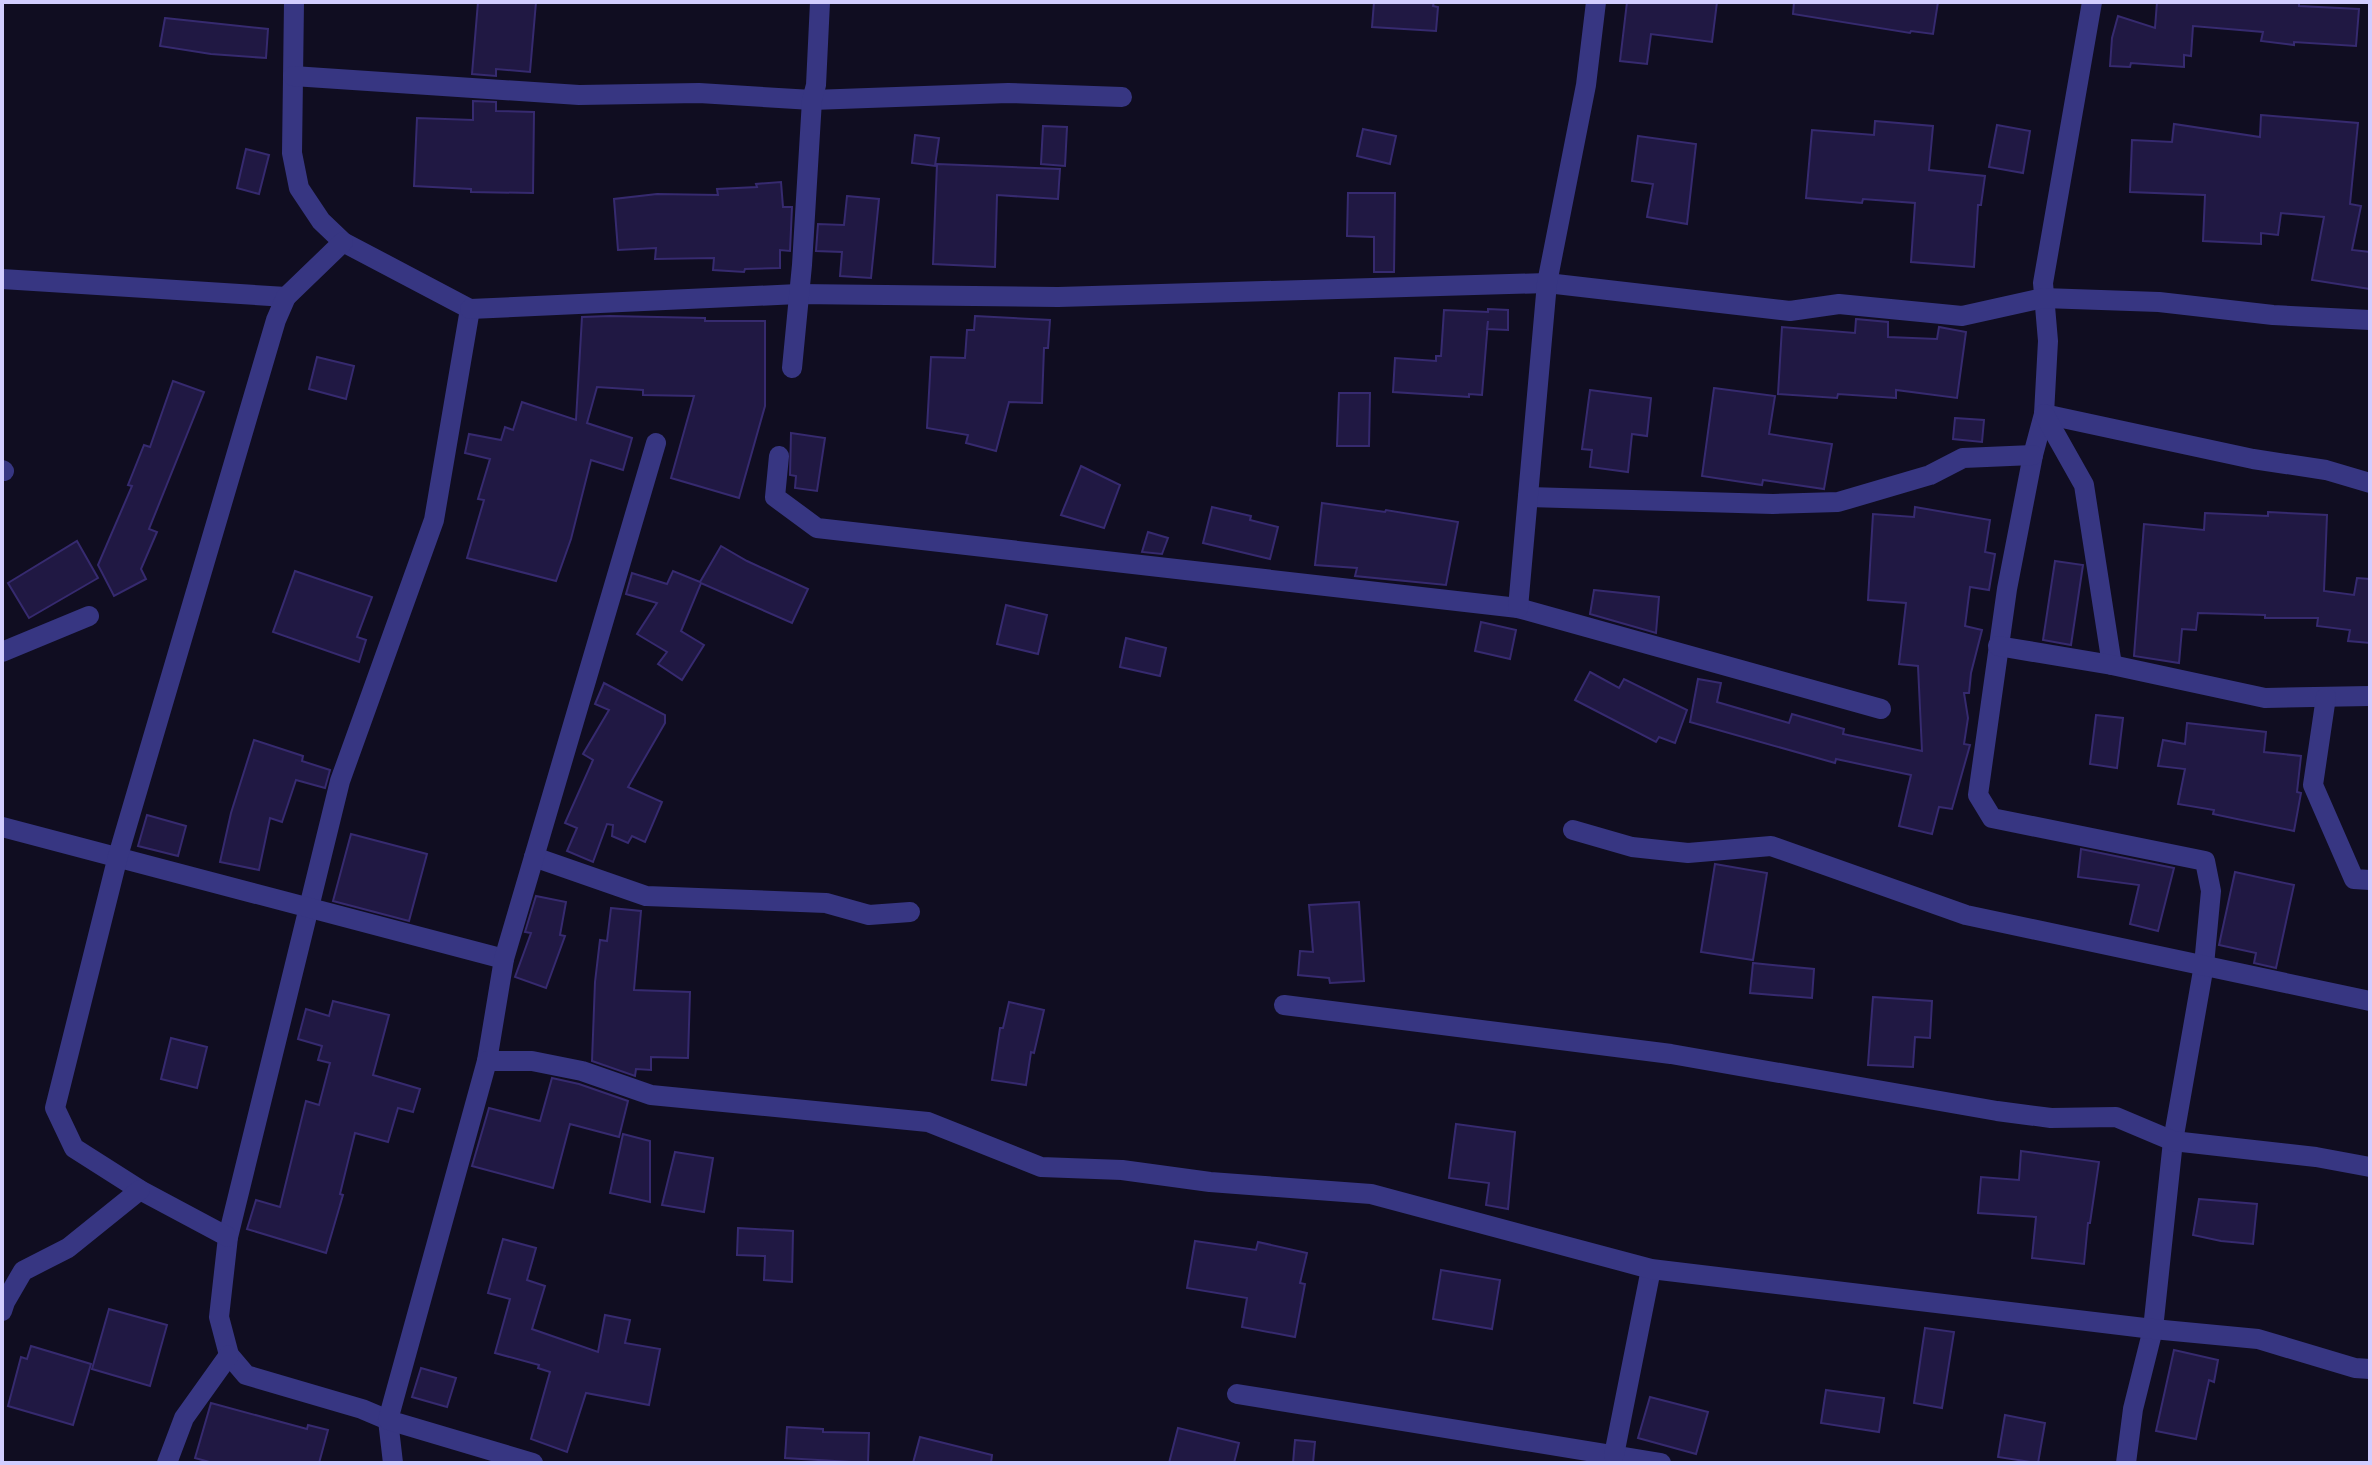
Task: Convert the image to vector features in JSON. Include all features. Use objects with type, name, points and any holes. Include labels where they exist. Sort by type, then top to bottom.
[{"type":"street","points":[[294,2],[292,153],[299,188],[321,221],[343,242],[470,309],[798,294],[1058,297],[1547,283],[1790,311],[1839,304],[1962,316],[2043,298],[2159,302],[2273,315],[2370,320]]},
{"type":"street","points":[[792,368],[820,2]]},
{"type":"street","points":[[1518,608],[1547,283],[1586,85],[1596,2]]},
{"type":"street","points":[[2092,2],[2043,283],[2048,341],[2044,414],[2033,455],[1998,646],[1978,795],[1992,818],[2205,861],[2211,891],[2204,965],[2173,1141],[2153,1329],[2133,1409],[2126,1463]]},
{"type":"street","points":[[293,76],[579,95],[699,93],[812,100],[1008,93],[1122,97]]},
{"type":"street","points":[[228,1237],[140,1190],[74,1148],[55,1108],[118,856],[276,320],[286,297],[343,242]]},
{"type":"street","points":[[2,279],[286,297]]},
{"type":"street","points":[[470,309],[434,520],[340,781],[228,1237],[219,1317],[229,1355],[246,1375],[533,1463]]},
{"type":"street","points":[[2044,414],[2253,459],[2326,470],[2370,483]]},
{"type":"street","points":[[2044,414],[2084,485],[2112,665]]},
{"type":"street","points":[[393,1463],[388,1420],[487,1061],[504,959],[656,443]]},
{"type":"street","points":[[1528,497],[1773,504],[1838,502],[1930,475],[1963,458],[2033,455]]},
{"type":"street","points":[[779,456],[775,497],[817,528],[1518,608],[1881,709]]},
{"type":"street","points":[[2,652],[89,616]]},
{"type":"street","points":[[1998,646],[2112,665],[2265,698],[2370,696]]},
{"type":"street","points":[[2326,697],[2313,785],[2354,879],[2370,880]]},
{"type":"street","points":[[2,827],[504,959]]},
{"type":"street","points":[[1573,830],[1632,847],[1688,853],[1771,846],[1966,915],[2370,1001]]},
{"type":"street","points":[[534,857],[646,896],[826,903],[869,915],[910,912]]},
{"type":"street","points":[[1284,1005],[1671,1054],[1997,1111],[2051,1118],[2116,1117],[2173,1141],[2316,1157],[2370,1167]]},
{"type":"street","points":[[487,1061],[532,1061],[582,1071],[651,1095],[928,1122],[1041,1167],[1122,1170],[1210,1182],[1371,1194],[1651,1269],[2258,1339],[2355,1368],[2370,1369]]},
{"type":"street","points":[[2,1311],[23,1271],[68,1248],[140,1190]]},
{"type":"street","points":[[1614,1455],[1651,1269]]},
{"type":"street","points":[[167,1463],[184,1418],[229,1355]]},
{"type":"street","points":[[1237,1394],[1661,1463]]},
{"type":"building","points":[[478,2],[536,2],[530,72],[496,69],[496,76],[472,74]]},
{"type":"building","points":[[1374,2],[1434,2],[1433,6],[1438,7],[1436,31],[1372,27]]},
{"type":"building","points":[[1627,2],[1717,2],[1712,42],[1651,34],[1647,64],[1620,61]]},
{"type":"building","points":[[1794,2],[1938,2],[1933,34],[1793,14]]},
{"type":"building","points":[[2157,2],[2299,2],[2299,6],[2359,9],[2356,46],[2261,41],[2263,32],[2193,26],[2191,56],[2184,55],[2184,67],[2131,63],[2130,67],[2110,66],[2112,38],[2118,16],[2155,28]]},
{"type":"building","points":[[165,18],[268,29],[266,58],[160,46]]},
{"type":"building","points":[[473,101],[496,102],[496,111],[534,112],[533,193],[471,192],[471,189],[414,186],[417,118],[473,120]]},
{"type":"building","points":[[2261,115],[2358,123],[2350,204],[2361,206],[2352,250],[2370,252],[2370,289],[2312,280],[2324,217],[2281,213],[2278,235],[2261,233],[2261,244],[2203,241],[2205,195],[2130,192],[2132,140],[2172,142],[2174,124],[2260,137]]},
{"type":"building","points":[[1875,121],[1933,126],[1929,170],[1985,176],[1981,205],[1978,205],[1974,267],[1911,262],[1915,203],[1863,199],[1862,203],[1806,198],[1812,130],[1874,135]]},
{"type":"building","points":[[1997,125],[2030,131],[2023,173],[1989,167]]},
{"type":"building","points":[[1043,126],[1067,127],[1065,166],[1041,164]]},
{"type":"building","points":[[1363,129],[1396,136],[1390,164],[1357,156]]},
{"type":"building","points":[[915,135],[939,138],[935,166],[912,163]]},
{"type":"building","points":[[1638,136],[1696,144],[1687,224],[1647,217],[1653,184],[1632,181]]},
{"type":"building","points":[[246,149],[269,155],[259,194],[237,188]]},
{"type":"building","points":[[937,164],[1060,169],[1058,199],[997,195],[995,267],[933,264]]},
{"type":"building","points":[[781,182],[783,207],[792,207],[790,251],[780,250],[780,268],[745,269],[744,272],[713,270],[714,258],[655,259],[656,248],[618,250],[614,199],[657,194],[718,195],[717,189]]},
{"type":"building","points":[[1348,193],[1395,193],[1394,272],[1374,272],[1374,237],[1347,236]]},
{"type":"building","points":[[847,196],[879,199],[871,278],[840,276],[842,252],[816,251],[818,224],[844,225]]},
{"type":"building","points":[[1444,310],[1508,310],[1508,330],[1487,329],[1482,395],[1469,394],[1469,397],[1393,392],[1395,358],[1436,361],[1436,356],[1441,356]]},
{"type":"building","points":[[975,316],[1050,320],[1048,348],[1044,348],[1042,403],[1009,402],[996,451],[966,443],[968,435],[927,428],[931,357],[965,358],[967,330],[974,330]]},
{"type":"building","points":[[582,317],[765,321],[765,406],[739,498],[671,478],[694,396],[643,395],[643,390],[597,387],[587,423],[632,438],[623,470],[591,460],[571,539],[556,581],[467,558],[484,500],[478,499],[490,459],[465,453],[469,434],[501,440],[505,427],[513,430],[522,402],[576,420]]},
{"type":"building","points":[[1856,319],[1888,322],[1888,337],[1937,339],[1939,327],[1966,332],[1957,398],[1896,390],[1896,398],[1778,394],[1782,327],[1855,333]]},
{"type":"building","points":[[317,357],[354,366],[346,399],[309,389]]},
{"type":"building","points":[[173,381],[204,392],[149,529],[157,532],[141,569],[146,579],[114,596],[98,565],[132,486],[128,485],[144,445],[150,447]]},
{"type":"building","points":[[1714,388],[1775,396],[1769,434],[1832,444],[1824,489],[1763,480],[1762,485],[1702,476]]},
{"type":"building","points":[[1590,390],[1651,398],[1647,436],[1632,434],[1628,472],[1590,467],[1592,450],[1582,449]]},
{"type":"building","points":[[1339,393],[1370,393],[1369,446],[1337,446]]},
{"type":"building","points":[[1955,418],[1984,420],[1982,442],[1953,439]]},
{"type":"building","points":[[791,433],[825,438],[817,491],[795,488],[796,476],[790,475]]},
{"type":"building","points":[[1081,466],[1120,485],[1104,528],[1061,515]]},
{"type":"building","points":[[1322,503],[1458,522],[1446,585],[1355,576],[1357,568],[1315,565]]},
{"type":"building","points":[[1212,507],[1251,516],[1250,520],[1278,527],[1270,559],[1203,543]]},
{"type":"building","points":[[1915,507],[1990,520],[1985,552],[1995,554],[1989,590],[1970,587],[1965,626],[1982,630],[1969,693],[1964,693],[1968,718],[1964,744],[1970,745],[1952,809],[1939,807],[1932,834],[1899,826],[1911,775],[1836,759],[1835,763],[1690,722],[1698,679],[1721,683],[1717,702],[1789,723],[1792,714],[1844,729],[1843,734],[1922,751],[1918,666],[1899,664],[1906,603],[1868,600],[1873,514],[1914,517]]},
{"type":"building","points":[[2268,512],[2327,515],[2324,591],[2354,595],[2357,578],[2370,579],[2370,643],[2348,641],[2350,630],[2317,626],[2318,618],[2198,613],[2196,630],[2182,629],[2179,663],[2134,656],[2144,524],[2204,530],[2205,513],[2268,516]]},
{"type":"building","points":[[1148,532],[1168,538],[1162,554],[1142,552]]},
{"type":"building","points":[[77,541],[98,578],[29,618],[8,583]]},
{"type":"building","points":[[721,546],[808,589],[792,623],[701,583],[681,631],[704,645],[682,680],[658,664],[667,652],[637,634],[657,603],[626,594],[632,573],[667,584],[673,571],[700,582]]},
{"type":"building","points":[[2055,561],[2083,565],[2071,645],[2043,640]]},
{"type":"building","points":[[295,571],[372,597],[357,637],[366,640],[359,662],[273,632]]},
{"type":"building","points":[[1594,590],[1659,597],[1656,633],[1590,614]]},
{"type":"building","points":[[1006,605],[1047,615],[1038,654],[997,644]]},
{"type":"building","points":[[1481,622],[1516,630],[1510,659],[1475,651]]},
{"type":"building","points":[[1126,638],[1166,648],[1160,676],[1120,667]]},
{"type":"building","points":[[1590,672],[1619,688],[1624,679],[1687,710],[1675,743],[1659,737],[1656,742],[1575,700]]},
{"type":"building","points":[[604,683],[665,715],[665,723],[628,787],[662,802],[645,842],[632,836],[628,843],[612,836],[613,825],[607,824],[593,862],[567,851],[577,828],[565,823],[593,760],[583,754],[609,710],[595,704]]},
{"type":"building","points":[[2096,715],[2123,718],[2117,768],[2090,764]]},
{"type":"building","points":[[2187,723],[2266,732],[2264,752],[2301,756],[2297,792],[2301,793],[2294,831],[2178,804],[2185,769],[2158,766],[2163,740],[2185,744]]},
{"type":"building","points":[[254,740],[303,756],[302,761],[330,770],[325,788],[296,780],[282,822],[270,818],[259,870],[220,862],[231,813]]},
{"type":"building","points":[[147,815],[186,826],[178,856],[138,846]]},
{"type":"building","points":[[351,834],[427,854],[409,921],[333,901]]},
{"type":"building","points":[[2081,849],[2174,868],[2158,931],[2130,924],[2139,885],[2078,877]]},
{"type":"building","points":[[1715,864],[1767,873],[1753,960],[1701,952]]},
{"type":"building","points":[[2235,872],[2294,885],[2276,968],[2254,963],[2256,953],[2219,945]]},
{"type":"building","points":[[536,896],[566,902],[560,935],[565,936],[546,988],[515,977],[531,933],[525,932]]},
{"type":"building","points":[[1359,902],[1364,981],[1330,983],[1329,978],[1298,975],[1300,951],[1313,952],[1309,905]]},
{"type":"building","points":[[611,908],[641,911],[634,990],[690,992],[688,1058],[651,1057],[651,1070],[636,1069],[635,1076],[592,1061],[600,940],[607,941]]},
{"type":"building","points":[[1753,963],[1814,969],[1812,998],[1750,993]]},
{"type":"building","points":[[1873,997],[1932,1001],[1930,1038],[1915,1037],[1913,1067],[1868,1065]]},
{"type":"building","points":[[333,1001],[389,1015],[373,1075],[420,1089],[413,1112],[398,1108],[388,1142],[355,1133],[340,1194],[343,1195],[326,1253],[247,1229],[256,1200],[280,1207],[306,1101],[319,1105],[330,1063],[318,1060],[322,1046],[298,1039],[306,1009],[329,1016]]},
{"type":"building","points":[[1009,1002],[1044,1010],[1034,1053],[1031,1052],[1026,1085],[992,1080],[1000,1028],[1003,1028]]},
{"type":"building","points":[[171,1038],[207,1047],[197,1088],[161,1079]]},
{"type":"building","points":[[552,1078],[628,1101],[619,1137],[570,1124],[553,1188],[472,1166],[489,1108],[540,1121]]},
{"type":"building","points":[[1456,1124],[1515,1132],[1508,1209],[1486,1205],[1489,1183],[1449,1178]]},
{"type":"building","points":[[623,1134],[650,1141],[650,1202],[610,1193]]},
{"type":"building","points":[[2021,1151],[2099,1162],[2084,1264],[2032,1258],[2036,1217],[1978,1213],[1981,1177],[2019,1180]]},
{"type":"building","points":[[675,1152],[713,1158],[704,1212],[662,1205]]},
{"type":"building","points":[[2199,1199],[2257,1204],[2253,1244],[2193,1235]]},
{"type":"building","points":[[738,1228],[793,1231],[792,1282],[764,1280],[765,1256],[737,1255]]},
{"type":"building","points":[[503,1239],[536,1248],[527,1280],[545,1286],[532,1329],[598,1352],[605,1315],[630,1320],[625,1343],[660,1349],[649,1405],[586,1393],[567,1452],[531,1439],[550,1372],[538,1368],[539,1365],[495,1353],[510,1299],[488,1293]]},
{"type":"building","points":[[1195,1241],[1256,1250],[1258,1242],[1307,1253],[1300,1283],[1305,1284],[1295,1337],[1242,1327],[1247,1298],[1187,1288]]},
{"type":"building","points":[[1441,1270],[1500,1280],[1492,1329],[1433,1319]]},
{"type":"building","points":[[109,1309],[167,1325],[150,1386],[92,1369]]},
{"type":"building","points":[[1925,1328],[1954,1332],[1942,1408],[1914,1403]]},
{"type":"building","points":[[31,1346],[91,1364],[73,1425],[8,1406],[21,1357],[27,1359]]},
{"type":"building","points":[[2174,1350],[2218,1360],[2214,1382],[2209,1380],[2196,1439],[2156,1431]]},
{"type":"building","points":[[421,1368],[456,1378],[447,1407],[412,1397]]},
{"type":"building","points":[[1826,1390],[1884,1398],[1879,1432],[1821,1423]]},
{"type":"building","points":[[1650,1397],[1708,1412],[1696,1454],[1638,1438]]},
{"type":"building","points":[[211,1403],[307,1429],[308,1425],[328,1430],[319,1463],[213,1463],[195,1458]]},
{"type":"building","points":[[2005,1415],[2045,1423],[2038,1463],[1998,1457]]},
{"type":"building","points":[[787,1427],[869,1433],[868,1463],[785,1458]]},
{"type":"building","points":[[1178,1428],[1239,1443],[1234,1463],[1169,1463]]},
{"type":"building","points":[[920,1437],[992,1455],[991,1463],[913,1463]]},
{"type":"building","points":[[1295,1440],[1315,1442],[1313,1463],[1293,1463]]}]
